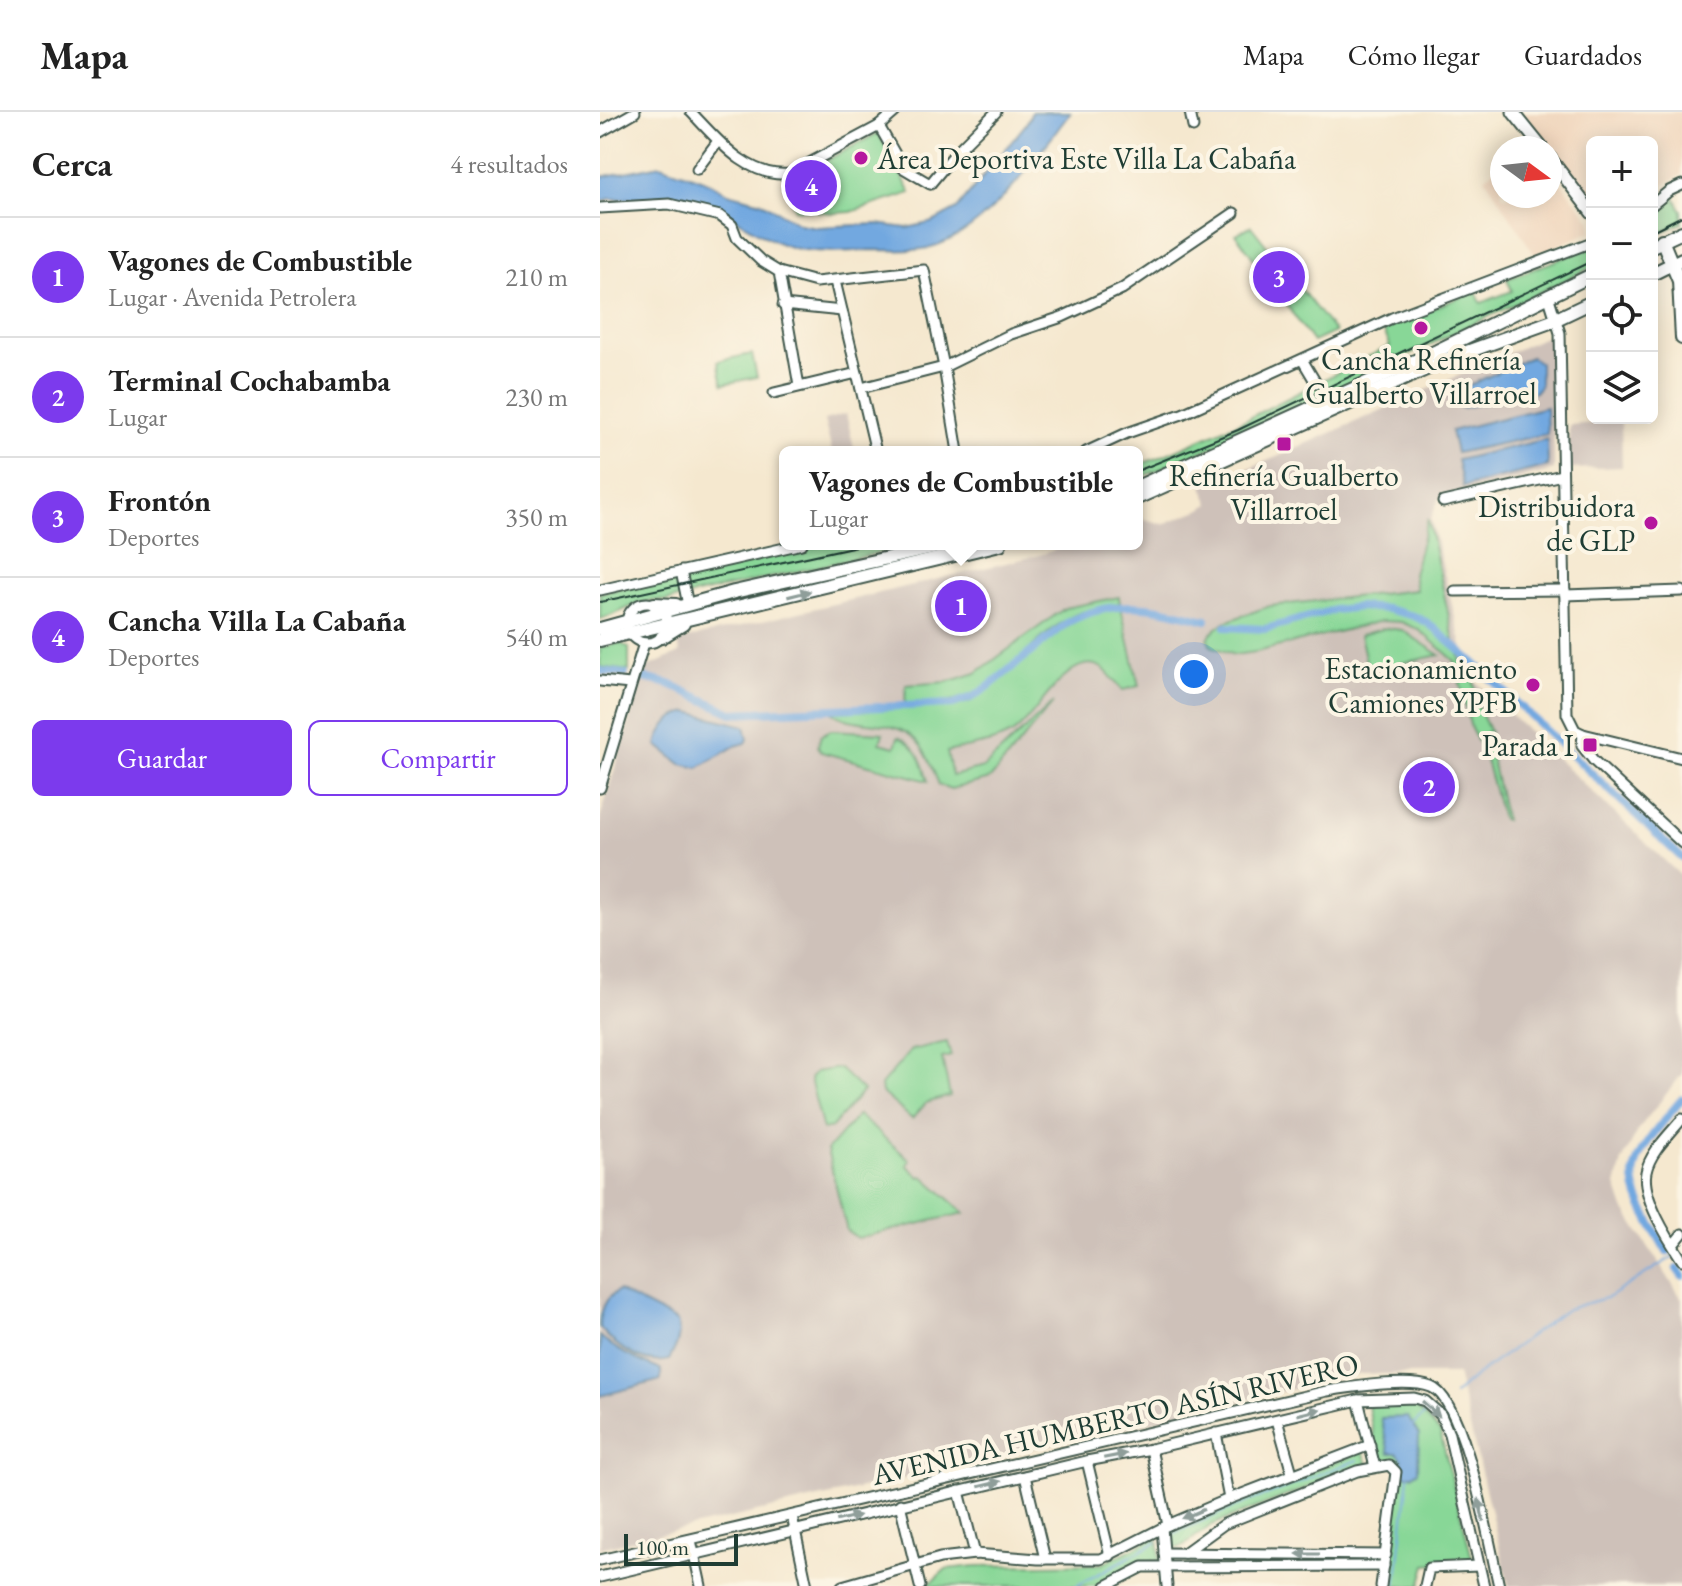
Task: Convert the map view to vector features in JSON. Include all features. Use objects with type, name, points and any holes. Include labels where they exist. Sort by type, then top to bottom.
[{"type":"highway","points":[[1658,243],[1682,232]]},
{"type":"highway","points":[[1658,244],[1678,262],[1682,338]]},
{"type":"highway","points":[[1658,271],[1678,262]]},
{"type":"highway","points":[[1143,484],[1409,364],[1586,278]]},
{"type":"highway","points":[[1143,495],[1453,357],[1586,305]]},
{"type":"highway","points":[[602,634],[634,630],[662,614],[688,605],[925,550]]},
{"type":"highway","points":[[662,637],[689,620],[975,550]]},
{"type":"highway","points":[[662,614],[689,620]]},
{"type":"highway","points":[[602,634],[634,630]]},
{"type":"main road","points":[[1513,112],[1532,136]]},
{"type":"main road","points":[[1562,174],[1588,208]]},
{"type":"street","points":[[600,132],[635,112]]},
{"type":"street","points":[[691,112],[741,160],[766,172],[789,174],[879,126],[895,112]]},
{"type":"street","points":[[879,126],[903,168],[930,184],[996,112]]},
{"type":"street","points":[[1190,112],[1193,127]]},
{"type":"street","points":[[697,169],[718,141]]},
{"type":"street","points":[[1658,200],[1682,185]]},
{"type":"street","points":[[600,208],[669,204],[720,216],[732,225],[737,238],[761,261],[779,272],[816,282],[924,270],[957,446]]},
{"type":"street","points":[[861,388],[944,367],[1011,334],[1062,317],[1122,289],[1234,213]]},
{"type":"street","points":[[1099,446],[1182,414],[1469,287],[1586,244]]},
{"type":"street","points":[[779,272],[799,386]]},
{"type":"street","points":[[835,281],[875,446]]},
{"type":"street","points":[[1548,295],[1560,333],[1567,714],[1575,730],[1583,734],[1680,760]]},
{"type":"street","points":[[783,305],[842,311]]},
{"type":"street","points":[[1303,361],[1316,383]]},
{"type":"street","points":[[774,393],[857,373]]},
{"type":"street","points":[[1443,502],[1562,475]]},
{"type":"street","points":[[600,590],[779,549]]},
{"type":"street","points":[[681,571],[688,605]]},
{"type":"street","points":[[1455,591],[1682,591]]},
{"type":"street","points":[[600,788],[605,755],[630,684],[634,630],[642,603],[662,614],[662,637],[634,630]]},
{"type":"street","points":[[600,681],[630,684]]},
{"type":"street","points":[[1583,734],[1582,746],[1594,761],[1682,843]]},
{"type":"street","points":[[1682,1119],[1657,1150],[1646,1172],[1651,1203],[1682,1260]]},
{"type":"street","points":[[1673,1245],[1682,1234]]},
{"type":"street","name":"AVENIDA HUMBERTO ASÍN RIVERO","points":[[600,1560],[1327,1391],[1361,1385],[1431,1386],[1449,1401],[1465,1444],[1499,1586]]},
{"type":"street","name":"AVENIDA HUMBERTO ASÍN RIVERO","points":[[603,1580],[694,1554],[1358,1400],[1414,1398],[1425,1401],[1441,1415],[1452,1448],[1484,1586]]},
{"type":"street","points":[[1358,1400],[1375,1467]]},
{"type":"street","points":[[1277,1420],[1292,1473]]},
{"type":"street","points":[[1216,1433],[1229,1499]]},
{"type":"street","points":[[1452,1448],[1465,1444]]},
{"type":"street","points":[[842,1586],[940,1558],[975,1554],[1101,1559],[1229,1499],[1370,1445]]},
{"type":"street","points":[[1151,1449],[1165,1527],[1167,1586]]},
{"type":"street","points":[[1087,1461],[1110,1556]]},
{"type":"street","points":[[1184,1553],[1224,1524],[1357,1471],[1389,1465],[1396,1472],[1381,1586]]},
{"type":"street","points":[[1025,1476],[1045,1559]]},
{"type":"street","points":[[959,1491],[975,1554]]},
{"type":"street","points":[[897,1493],[920,1586]]},
{"type":"street","points":[[792,1516],[807,1586]]},
{"type":"street","points":[[691,1540],[701,1586]]},
{"type":"street","points":[[1164,1553],[1386,1555]]},
{"type":"street","points":[[1106,1586],[1143,1567],[1166,1565],[1384,1566]]},
{"type":"street","points":[[1425,1586],[1429,1568],[1479,1566]]},
{"type":"shaded area","points":[[1522,112],[1682,112],[1682,175],[1658,187],[1658,136],[1586,136],[1586,192],[1562,162],[1562,136],[1541,136]]},
{"type":"shaded area","points":[[1562,184],[1586,214],[1586,234],[1535,255],[1504,208],[1562,208]]},
{"type":"shaded area","name":"Refinería Gualberto Villarroel","points":[[1547,336],[1552,339],[1554,470],[1439,498],[1431,519],[1469,675],[1682,877],[1682,1074],[1640,1127],[1622,1161],[1616,1185],[1624,1209],[1682,1299],[1682,1586],[1509,1586],[1457,1374],[1359,1374],[600,1548],[600,818],[645,668],[680,653],[678,641],[1054,550],[1143,550],[1143,519],[1163,524],[1199,510],[1210,504],[1202,486],[1277,457]]},
{"type":"shaded area","points":[[846,414],[854,446],[830,446],[824,420]]},
{"type":"shaded area","points":[[1621,424],[1622,467],[1569,469],[1569,425]]},
{"type":"green space","name":"Área Deportiva Este Villa La Cabaña","points":[[878,133],[911,193],[851,212],[795,209],[784,183]]},
{"type":"green space","points":[[1673,194],[1682,211],[1682,223],[1658,234],[1658,206]]},
{"type":"green space","points":[[1251,226],[1335,332],[1313,342],[1236,234]]},
{"type":"green space","points":[[1586,249],[1586,270],[1250,431],[1143,476],[1143,463],[1245,420],[1390,346],[1383,328],[1476,291],[1481,303],[1512,291],[1507,279]]},
{"type":"green space","points":[[752,354],[757,377],[723,384],[718,361]]},
{"type":"green space","points":[[1428,519],[1456,650],[1464,676],[1473,678],[1478,707],[1490,732],[1486,732],[1505,820],[1502,819],[1484,753],[1471,729],[1455,661],[1418,629],[1401,622],[1382,621],[1234,655],[1211,646],[1208,639],[1225,622],[1270,606],[1416,590],[1413,574]]},
{"type":"green space","points":[[799,550],[891,550],[666,601],[647,601],[600,619],[600,593]]},
{"type":"green space","points":[[1119,597],[1120,603],[1082,612],[1061,623],[1004,673],[973,694],[949,701],[905,703],[906,685],[947,682],[976,673],[1065,608]]},
{"type":"green space","points":[[1121,608],[1139,686],[1123,690],[1102,668],[1090,664],[1077,667],[1054,687],[1013,733],[989,743],[947,752],[952,776],[983,768],[1053,703],[990,779],[951,789],[939,785],[922,748],[907,733],[884,725],[848,720],[831,712],[955,706],[971,701],[1069,625],[1085,616]]},
{"type":"green space","points":[[1386,628],[1402,630],[1440,655],[1368,670],[1360,635]]},
{"type":"green space","points":[[620,643],[629,648],[629,671],[600,667],[600,648]]},
{"type":"green space","points":[[831,730],[883,733],[880,743],[895,747],[898,737],[905,740],[918,755],[928,781],[821,752],[818,746],[821,735]]},
{"type":"green space","points":[[947,1042],[951,1056],[942,1058],[950,1096],[926,1103],[912,1119],[882,1093],[881,1085],[911,1050]]},
{"type":"green space","points":[[839,1068],[863,1091],[831,1128],[823,1130],[810,1079],[815,1072]]},
{"type":"green space","points":[[858,1115],[910,1160],[907,1165],[920,1177],[923,1176],[965,1213],[858,1238],[847,1231],[827,1150]]},
{"type":"green space","points":[[1413,1404],[1440,1432],[1473,1562],[1426,1565],[1420,1586],[1386,1586],[1401,1472],[1391,1460],[1378,1460],[1368,1406]]},
{"type":"green space","points":[[1363,1451],[1368,1464],[1212,1525],[1181,1547],[1172,1549],[1167,1531]]},
{"type":"green space","points":[[1158,1536],[1160,1561],[1142,1561],[1095,1586],[927,1586],[946,1569],[1102,1564]]},
{"type":"water","points":[[1032,112],[1071,112],[990,211],[950,240],[928,248],[833,252],[804,250],[774,241],[705,204],[650,198],[600,202],[600,177],[660,165],[704,180],[728,193],[762,202],[800,224],[817,227],[877,224],[907,228],[933,222],[957,209],[1026,124]]},
{"type":"water","points":[[1531,357],[1540,363],[1540,386],[1535,392],[1462,408],[1450,402],[1450,394]]},
{"type":"water","points":[[1546,407],[1547,434],[1456,453],[1451,431]]},
{"type":"water","points":[[1547,439],[1548,466],[1463,487],[1457,460]]},
{"type":"water","points":[[689,712],[745,726],[746,743],[735,746],[698,768],[681,764],[657,745],[668,723]]},
{"type":"water","points":[[618,1291],[677,1321],[679,1337],[669,1360],[650,1361],[631,1354],[600,1328],[604,1306]]},
{"type":"water","points":[[600,1336],[621,1352],[661,1370],[661,1380],[600,1396]]},
{"type":"water","points":[[1408,1417],[1419,1435],[1418,1471],[1413,1475],[1404,1475],[1401,1457],[1397,1453],[1389,1453],[1381,1418]]},
{"type":"waterway","points":[[639,677],[669,684],[732,713],[953,704],[973,697],[988,687],[1068,622],[1086,614],[1137,606],[1206,620]]},
{"type":"waterway","points":[[1226,627],[1265,629],[1334,610],[1360,607],[1387,609],[1428,623],[1682,858]]},
{"type":"waterway","points":[[600,671],[625,674]]},
{"type":"waterway","points":[[1667,1252],[1641,1204],[1634,1172],[1648,1142],[1682,1099]]},
{"type":"waterway","points":[[1454,1395],[1567,1309],[1609,1297],[1674,1256]]},
{"type":"waterway","points":[[1677,1269],[1682,1276]]},
{"type":"waterway","points":[[1413,1425],[1425,1414]]},
{"type":"waterway","points":[[1172,1534],[1358,1460]]},
{"type":"waterway","points":[[1396,1586],[1409,1476]]},
{"type":"waterway","points":[[1076,1586],[1157,1542]]},
{"type":"tram line","points":[[1658,228],[1682,216]]},
{"type":"tram line","points":[[1143,469],[1238,430],[1586,264]]},
{"type":"tram line","points":[[600,602],[838,550]]},
{"type":"place","name":"Área Deportiva Este Villa La Cabaña","points":[[861,158]]},
{"type":"place","name":"Cancha Villa La Cabaña","points":[[811,186]]},
{"type":"place","name":"Frontón","points":[[1279,277]]},
{"type":"place","name":"Cancha Refinería Gualberto Villarroel","points":[[1421,328]]},
{"type":"place","name":"Refinería Gualberto Villarroel","points":[[1284,444]]},
{"type":"place","name":"Distribuidora de GLP","points":[[1651,523]]},
{"type":"place","name":"Vagones de Combustible","points":[[961,606]]},
{"type":"place","name":"Estacionamiento Camiones YPFB","points":[[1533,685]]},
{"type":"place","name":"Parada I","points":[[1590,745]]},
{"type":"place","name":"Terminal Cochabamba","points":[[1429,787]]}]
